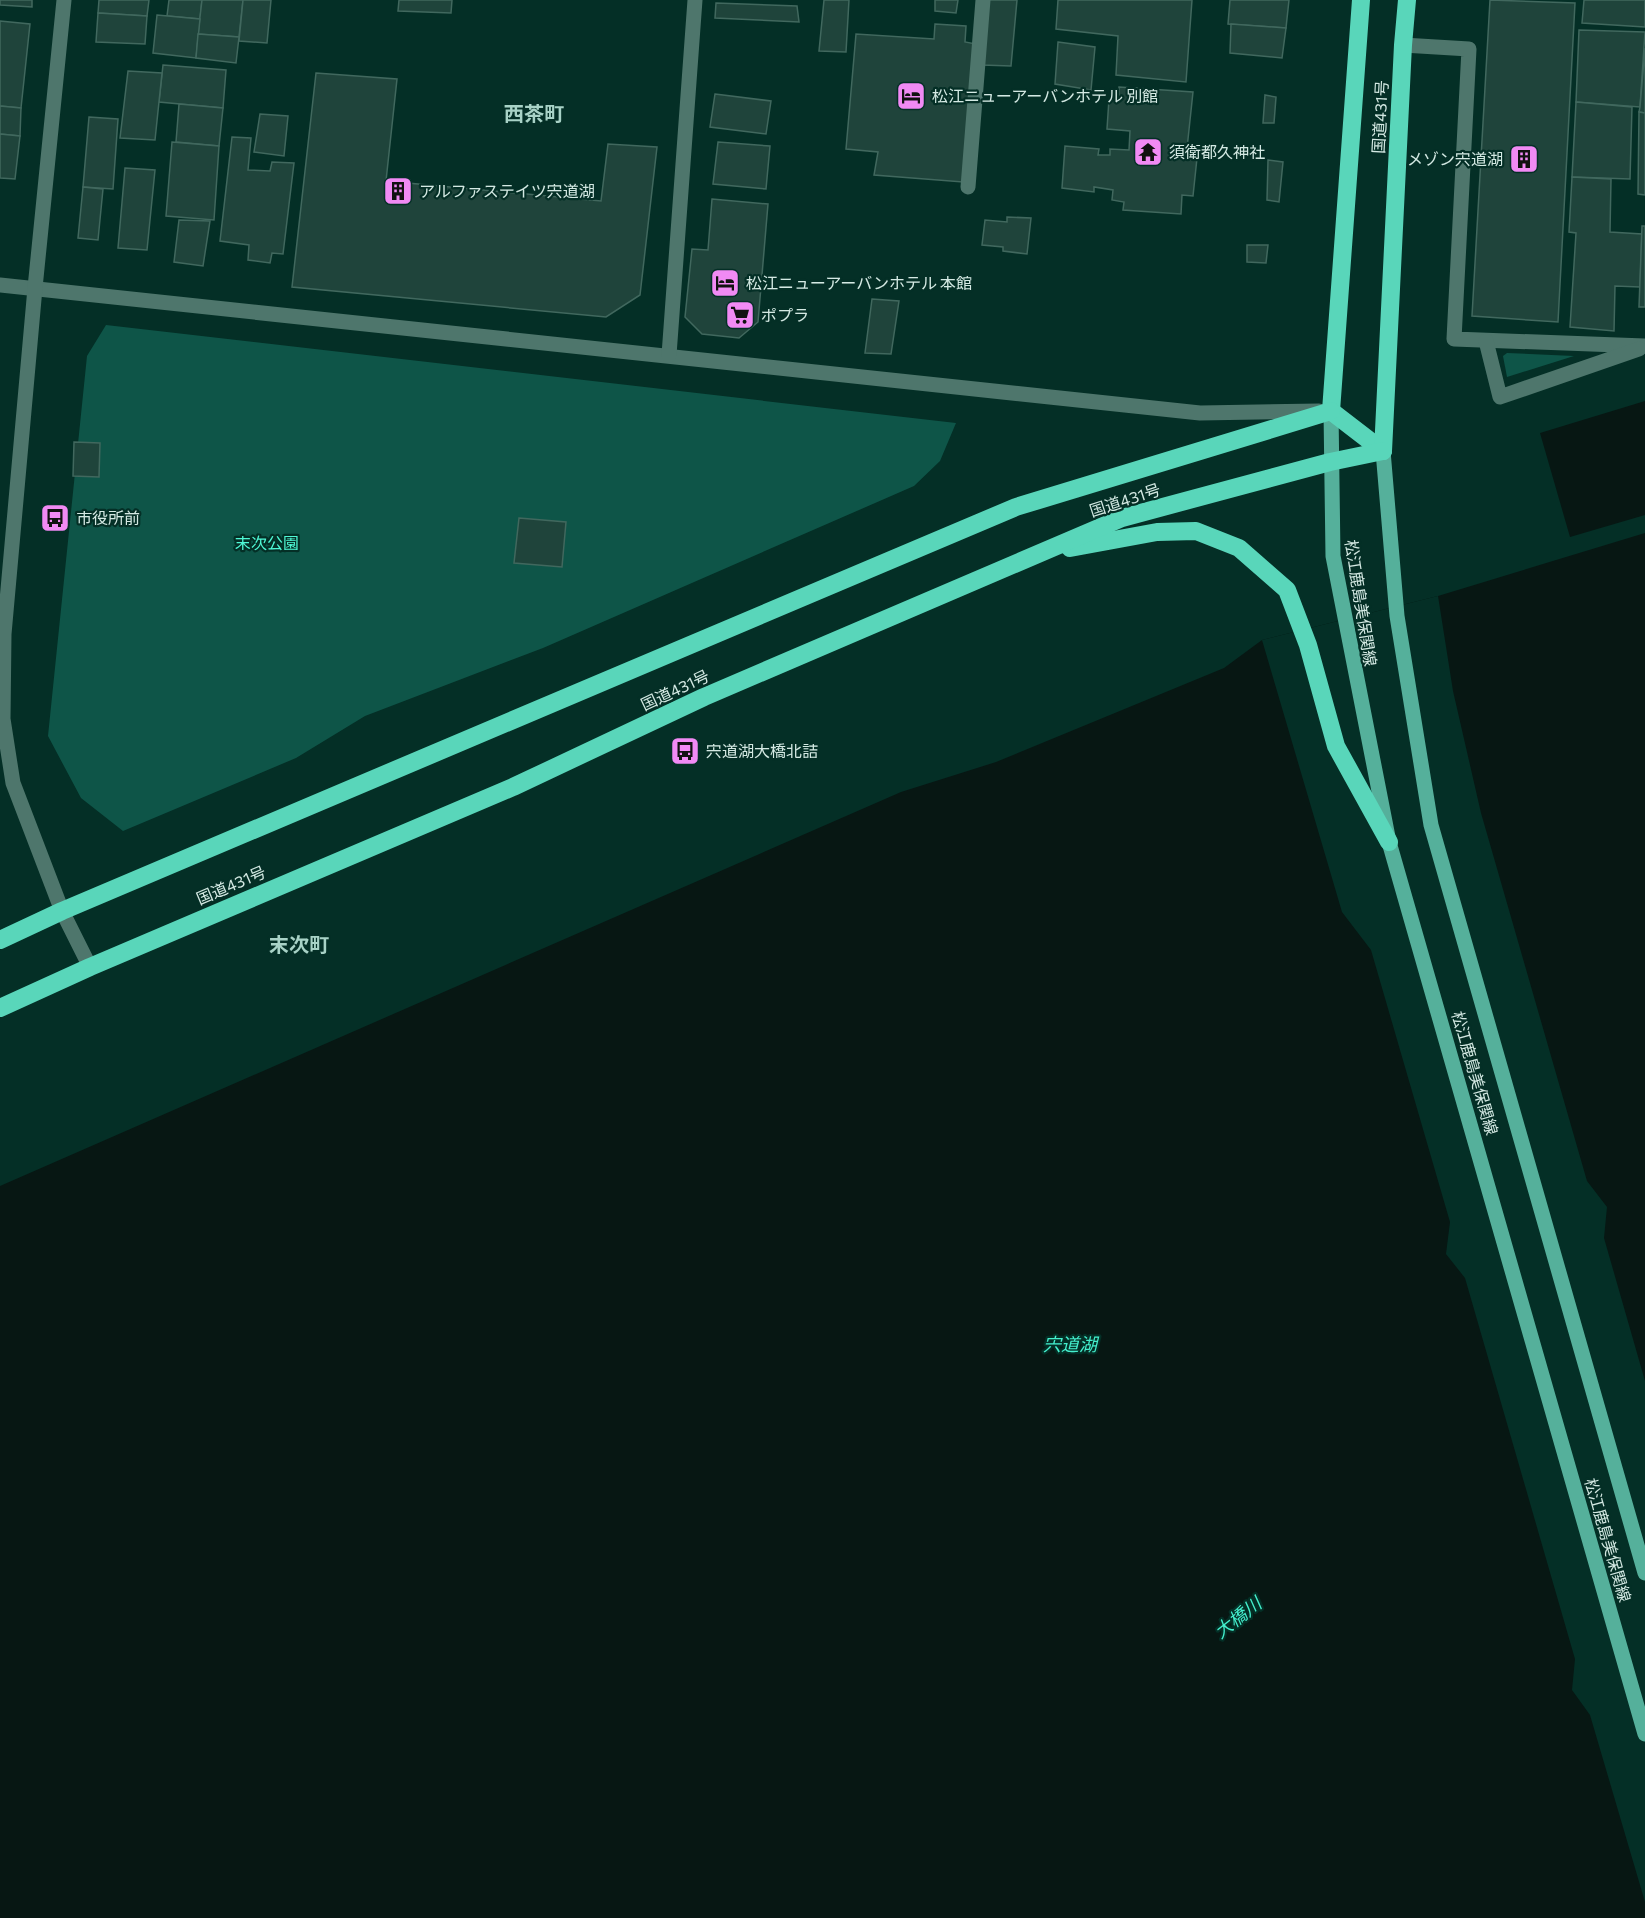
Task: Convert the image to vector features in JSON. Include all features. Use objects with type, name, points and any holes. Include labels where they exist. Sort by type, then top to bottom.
[{"type":"highway","name":"国道431号","points":[[0,940],[62,910],[1016,507],[1331,411],[1361,0]]},
{"type":"highway","name":"国道431号","points":[[0,1008],[90,967],[513,787],[704,698],[1122,518],[1330,462],[1383,451],[1402,45],[1407,0]]},
{"type":"highway","points":[[1331,411],[1383,451]]},
{"type":"highway","points":[[1042,552],[1157,532],[1196,531],[1239,548],[1287,590],[1308,645],[1336,746],[1389,843]]},
{"type":"main road","name":"松江鹿島美保関線","points":[[1331,411],[1333,556],[1345,630],[1389,843],[1645,1734]]},
{"type":"main road","name":"松江鹿島美保関線","points":[[1383,451],[1397,615],[1431,825],[1645,1573]]},
{"type":"street","points":[[64,0],[4,634],[3,719],[13,783],[62,910],[90,967]]},
{"type":"street","points":[[669,354],[695,0]]},
{"type":"street","points":[[968,188],[983,0]]},
{"type":"street","points":[[1402,45],[1469,49],[1454,339],[1645,347]]},
{"type":"street","points":[[0,285],[669,354],[1200,413],[1331,411]]},
{"type":"street","points":[[1486,341],[1500,397],[1645,347]]},
{"type":"green space","name":"末次公園","points":[[106,325],[956,423],[940,461],[914,486],[543,648],[365,716],[296,758],[123,831],[81,798],[48,736],[87,356]]},
{"type":"green space","points":[[1507,353],[1574,356],[1507,377],[1503,356]]},
{"type":"water","points":[[1645,401],[1645,515],[1570,537],[1540,433]]},
{"type":"water","name":"宍道湖","points":[[1645,533],[1645,1918],[0,1918],[0,1186],[901,792],[996,762],[1224,668],[1262,640],[1438,596]]},
{"type":"pier","points":[[1438,596],[1453,691],[1481,813],[1587,1181],[1607,1207],[1604,1238],[1645,1381],[1645,1902],[1590,1715],[1572,1690],[1575,1659],[1465,1278],[1446,1254],[1450,1222],[1371,950],[1342,912],[1262,640]]},
{"type":"building","points":[[0,0],[32,0],[32,7],[0,5]]},
{"type":"building","points":[[99,0],[149,0],[147,16],[98,13]]},
{"type":"building","points":[[169,0],[202,0],[200,19],[167,16]]},
{"type":"building","points":[[202,0],[243,0],[239,37],[198,34]]},
{"type":"building","points":[[243,0],[271,0],[267,43],[239,41]]},
{"type":"building","points":[[399,0],[452,0],[451,13],[398,11]]},
{"type":"building","points":[[824,0],[849,0],[846,52],[819,51]]},
{"type":"building","points":[[935,0],[958,0],[956,13],[935,11]]},
{"type":"building","points":[[987,0],[1017,0],[1011,66],[982,65]]},
{"type":"building","points":[[1058,0],[1192,0],[1186,82],[1116,75],[1118,36],[1056,29]]},
{"type":"building","points":[[1230,0],[1289,0],[1286,28],[1228,24]]},
{"type":"building","name":"メゾン宍道湖","points":[[1490,0],[1575,3],[1558,322],[1472,316]]},
{"type":"building","points":[[1584,0],[1645,0],[1645,27],[1582,23]]},
{"type":"building","points":[[716,3],[797,6],[799,22],[715,18]]},
{"type":"building","points":[[98,13],[147,16],[145,44],[96,42]]},
{"type":"building","points":[[157,15],[200,19],[196,58],[153,53]]},
{"type":"building","points":[[0,21],[30,24],[21,108],[0,106]]},
{"type":"building","name":"松江ニューアーバンホテル 別館","points":[[935,24],[966,26],[965,42],[976,44],[963,182],[874,175],[878,152],[846,149],[856,34],[934,39]]},
{"type":"building","points":[[1231,24],[1286,28],[1282,58],[1230,53]]},
{"type":"building","points":[[1579,30],[1645,32],[1640,107],[1576,102]]},
{"type":"building","points":[[198,34],[239,37],[236,63],[196,58]]},
{"type":"building","points":[[1058,42],[1095,47],[1091,90],[1055,84]]},
{"type":"building","points":[[1645,48],[1645,113],[1639,112]]},
{"type":"building","points":[[163,65],[226,70],[223,108],[159,102]]},
{"type":"building","points":[[128,71],[162,73],[155,140],[120,138]]},
{"type":"building","name":"アルファステイツ宍道湖","points":[[316,73],[397,79],[386,181],[601,201],[608,144],[657,147],[640,295],[606,317],[292,287]]},
{"type":"building","name":"須衛都久神社","points":[[1119,87],[1193,92],[1186,158],[1197,158],[1193,196],[1182,195],[1181,214],[1123,210],[1124,202],[1112,200],[1113,190],[1094,187],[1094,192],[1062,188],[1065,146],[1099,149],[1098,155],[1110,155],[1110,149],[1129,150],[1130,131],[1107,129],[1109,99],[1119,99]]},
{"type":"building","points":[[715,94],[771,101],[766,134],[710,127]]},
{"type":"building","points":[[1265,95],[1276,97],[1274,123],[1263,123]]},
{"type":"building","points":[[1576,102],[1632,107],[1630,179],[1572,177]]},
{"type":"building","points":[[179,104],[223,108],[219,146],[176,142]]},
{"type":"building","points":[[0,106],[21,108],[20,136],[0,134]]},
{"type":"building","points":[[1639,112],[1645,113],[1645,195],[1638,194]]},
{"type":"building","points":[[260,114],[288,116],[284,156],[254,152]]},
{"type":"building","points":[[89,117],[118,119],[113,189],[83,187]]},
{"type":"building","points":[[0,134],[20,136],[15,179],[0,178]]},
{"type":"building","points":[[232,137],[251,138],[248,170],[270,171],[272,162],[294,163],[283,254],[272,253],[270,263],[248,260],[249,245],[220,241]]},
{"type":"building","points":[[172,142],[219,146],[214,220],[166,216]]},
{"type":"building","points":[[718,142],[770,146],[766,189],[713,184]]},
{"type":"building","points":[[1268,160],[1283,162],[1279,202],[1267,200]]},
{"type":"building","points":[[125,168],[155,170],[147,250],[118,248]]},
{"type":"building","points":[[1572,177],[1611,179],[1610,232],[1642,234],[1640,287],[1615,286],[1614,331],[1570,327],[1576,233],[1569,232]]},
{"type":"building","points":[[83,187],[103,189],[98,240],[78,238]]},
{"type":"building","name":"松江ニューアーバンホテル 本館","points":[[712,199],[768,204],[758,322],[739,338],[702,334],[685,317],[692,249],[708,250]]},
{"type":"building","points":[[1007,217],[1031,218],[1027,254],[1003,251],[1003,247],[982,245],[985,220],[1007,222]]},
{"type":"building","points":[[179,220],[210,221],[203,266],[174,262]]},
{"type":"building","points":[[1642,226],[1645,226],[1645,307],[1639,307]]},
{"type":"building","points":[[1247,245],[1268,245],[1266,263],[1247,262]]},
{"type":"building","points":[[872,299],[899,301],[891,354],[865,353]]},
{"type":"building","points":[[74,442],[100,443],[99,477],[73,476]]},
{"type":"building","points":[[519,518],[566,522],[562,567],[514,563]]},
{"type":"place","name":"松江ニューアーバンホテル 別館","points":[[911,96]]},
{"type":"place","name":"須衛都久神社","points":[[1148,152]]},
{"type":"place","name":"メゾン宍道湖","points":[[1524,159]]},
{"type":"place","name":"アルファステイツ宍道湖","points":[[398,191]]},
{"type":"place","name":"松江ニューアーバンホテル 本館","points":[[725,283]]},
{"type":"place","name":"ポプラ","points":[[740,315]]},
{"type":"place","name":"市役所前","points":[[55,518]]},
{"type":"place","name":"宍道湖大橋北詰","points":[[685,751]]},
{"type":"district","name":"西茶町","points":[[534,114]]},
{"type":"district","name":"末次町","points":[[299,945]]},
{"type":"water label","name":"大橋川","points":[[1238,1618]]}]
